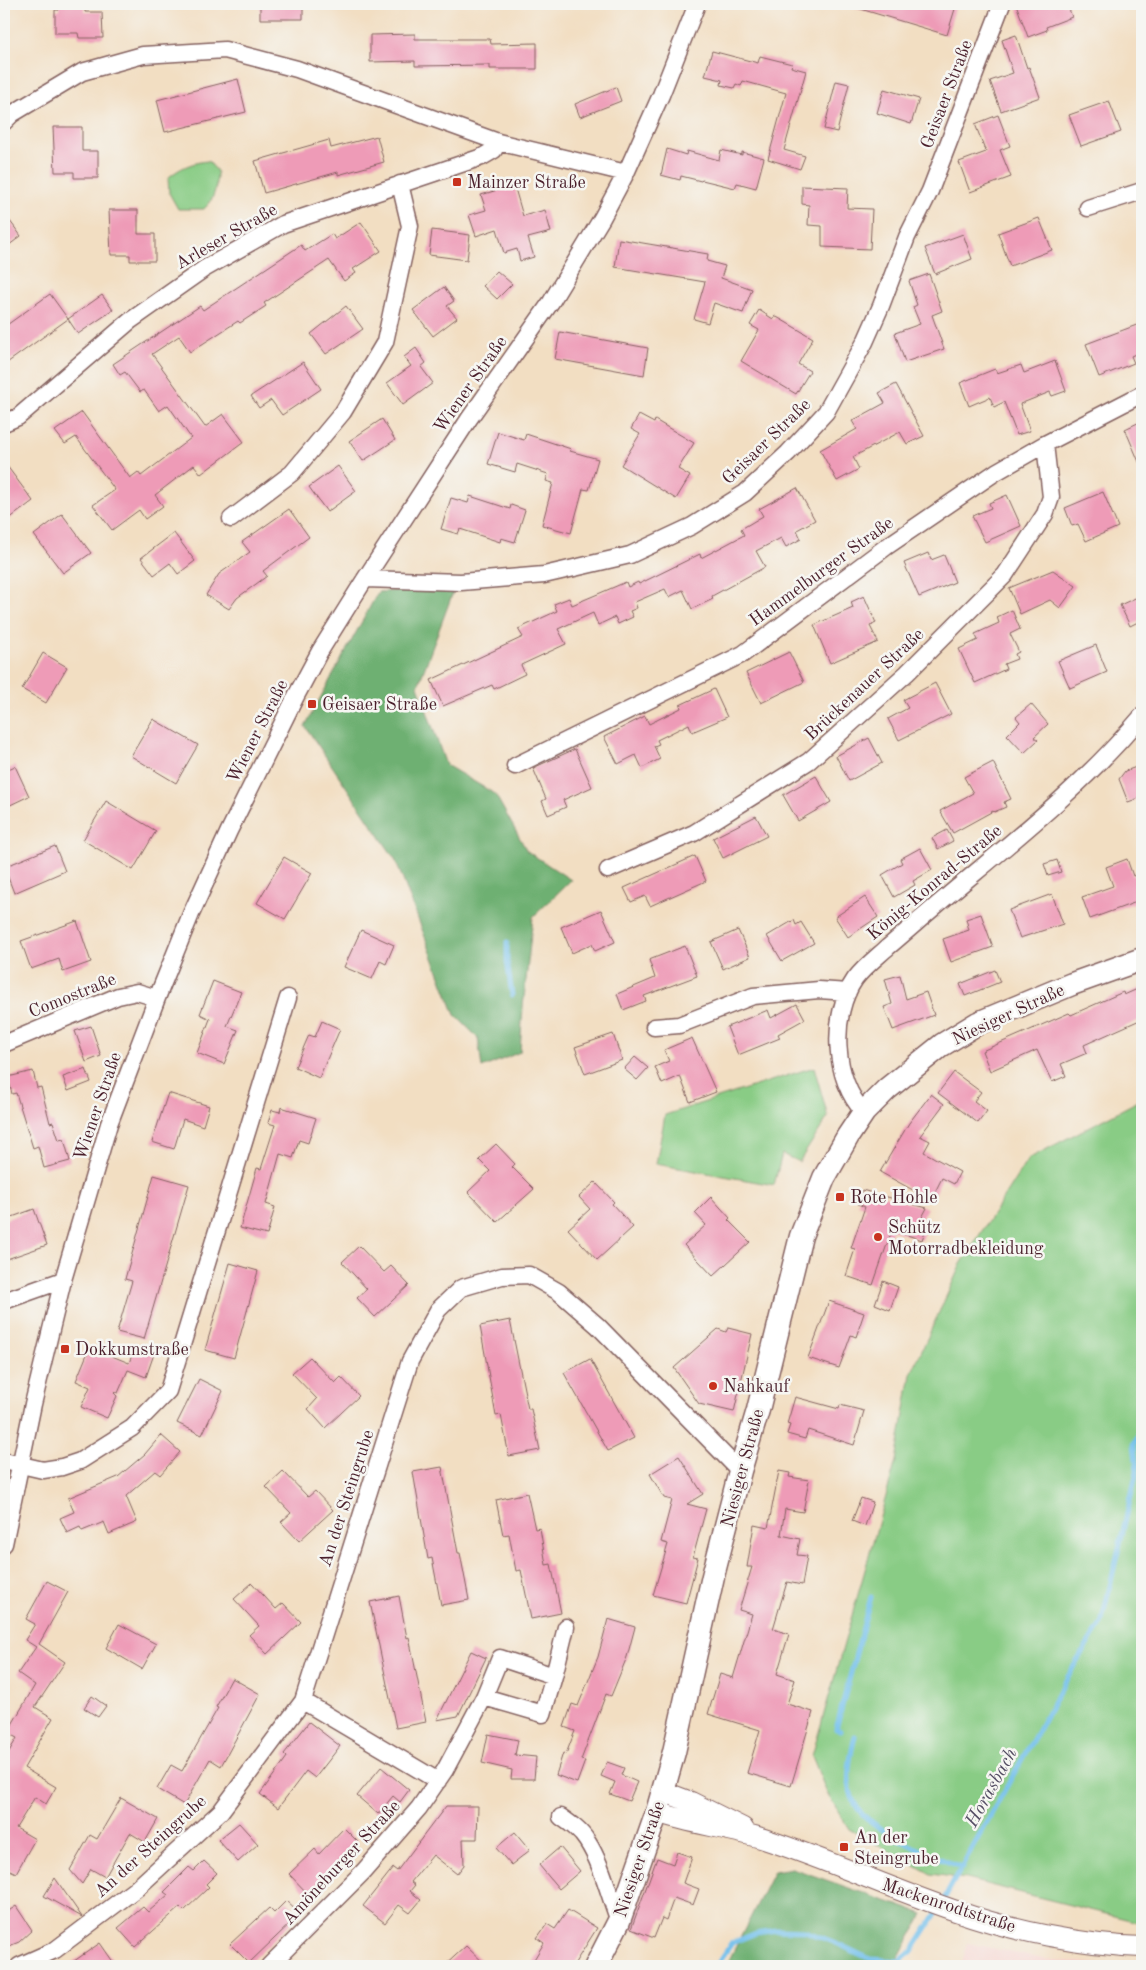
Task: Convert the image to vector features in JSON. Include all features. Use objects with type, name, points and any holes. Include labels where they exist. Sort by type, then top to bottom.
[{"type":"main road","name":"Niesiger Straße","points":[[596,1966],[619,1921],[660,1802],[674,1752],[713,1576],[758,1410],[801,1236],[824,1178],[864,1112],[887,1089],[942,1044],[978,1023],[1072,984],[1142,959]]},
{"type":"street","name":"Wiener Straße","points":[[4,1544],[20,1464],[63,1280],[109,1124],[157,998],[229,831],[320,652],[469,419],[577,262],[626,173],[682,44],[697,4]]},
{"type":"street","name":"Geisaer Straße","points":[[365,579],[461,582],[544,575],[630,556],[692,526],[745,493],[788,453],[826,412],[865,342],[907,237],[930,191],[1002,4]]},
{"type":"street","points":[[7,112],[82,72],[143,55],[225,50],[297,69],[498,142],[626,173]]},
{"type":"street","name":"Arleser Straße","points":[[4,423],[18,417],[130,321],[204,269],[283,224],[482,157],[494,150],[498,142]]},
{"type":"street","points":[[231,520],[292,473],[343,412],[385,342],[410,226],[400,184]]},
{"type":"street","points":[[1088,208],[1142,191]]},
{"type":"street","name":"Hammelburger Straße","points":[[514,766],[743,654],[886,547],[996,472],[1045,444],[1142,394]]},
{"type":"street","name":"Brückenauer Straße","points":[[608,870],[694,832],[809,761],[908,673],[1005,575],[1045,514],[1051,497],[1045,444]]},
{"type":"street","name":"König-Konrad-Straße","points":[[864,1112],[855,1103],[846,1087],[840,1060],[842,1008],[856,978],[874,960],[1039,820],[1087,775],[1142,716]]},
{"type":"street","points":[[654,1027],[679,1025],[753,996],[819,990],[848,992]]},
{"type":"street","name":"Comostraße","points":[[4,1044],[118,996],[137,992],[157,998]]},
{"type":"street","points":[[4,1461],[43,1470],[62,1467],[80,1461],[132,1428],[168,1391],[288,998]]},
{"type":"street","name":"An der Steingrube","points":[[19,1966],[56,1950],[137,1888],[221,1811],[303,1701],[410,1361],[438,1310],[461,1288],[502,1276],[528,1275],[559,1292],[598,1326],[740,1471]]},
{"type":"street","points":[[4,1301],[63,1280]]},
{"type":"street","points":[[484,1697],[543,1714],[566,1627]]},
{"type":"street","name":"Amöneburger Straße","points":[[269,1966],[363,1872],[419,1808],[438,1781],[484,1697],[500,1658],[554,1676]]},
{"type":"street","points":[[303,1701],[438,1781]]},
{"type":"street","name":"Mackenrodtstraße","points":[[660,1802],[685,1822],[762,1838],[958,1912],[1035,1932],[1087,1941],[1142,1947]]},
{"type":"street","points":[[562,1816],[587,1840],[596,1858],[619,1921]]},
{"type":"shaded area","points":[[968,1943],[1043,1959],[1125,1966],[961,1966]]},
{"type":"green space","points":[[208,161],[217,171],[216,187],[211,201],[204,209],[178,209],[169,193],[168,178],[187,166]]},
{"type":"green space","points":[[455,587],[418,686],[446,765],[495,794],[527,851],[571,880],[533,917],[520,1052],[482,1068],[478,1038],[455,1015],[395,859],[305,726],[378,592]]},
{"type":"green space","points":[[814,1067],[828,1117],[799,1162],[782,1154],[774,1185],[656,1164],[665,1115]]},
{"type":"green space","points":[[1142,1099],[1142,1923],[966,1879],[931,1874],[849,1829],[826,1791],[812,1756],[896,1461],[911,1374],[961,1264],[1028,1159]]},
{"type":"green space","points":[[792,1868],[923,1914],[894,1965],[726,1966],[774,1871]]},
{"type":"building","points":[[59,4],[85,4],[85,12],[102,12],[103,38],[79,38],[78,33],[55,33],[55,10],[59,10]]},
{"type":"building","points":[[260,4],[303,4],[303,19],[260,19]]},
{"type":"building","points":[[855,4],[937,4],[955,9],[947,35],[854,7]]},
{"type":"building","points":[[1016,4],[1067,4],[1072,17],[1046,27],[1047,30],[1028,37]]},
{"type":"building","points":[[415,34],[415,39],[490,39],[491,44],[537,43],[537,69],[490,69],[490,65],[415,66],[415,61],[370,62],[370,35]]},
{"type":"building","points":[[1016,35],[1027,68],[1029,67],[1040,97],[1001,111],[990,81],[1013,73],[1002,40]]},
{"type":"building","points":[[712,51],[758,63],[760,56],[792,64],[791,67],[806,71],[784,150],[805,156],[800,169],[768,159],[786,93],[743,81],[741,86],[736,84],[734,88],[721,85],[722,80],[705,76]]},
{"type":"building","points":[[238,79],[246,112],[165,132],[157,100]]},
{"type":"building","points":[[836,81],[849,84],[837,132],[824,129]]},
{"type":"building","points":[[616,87],[621,101],[580,117],[575,104]]},
{"type":"building","points":[[884,89],[919,99],[911,124],[877,113]]},
{"type":"building","points":[[1109,101],[1121,132],[1081,146],[1069,115]]},
{"type":"building","points":[[998,115],[1010,146],[1000,150],[1011,177],[970,192],[959,162],[986,152],[975,124]]},
{"type":"building","points":[[53,127],[82,127],[82,151],[98,151],[98,178],[74,178],[74,172],[55,172]]},
{"type":"building","points":[[377,136],[384,162],[338,175],[338,172],[264,193],[255,161],[329,140],[331,148]]},
{"type":"building","points":[[667,149],[686,155],[687,151],[719,160],[721,150],[742,155],[742,152],[764,158],[756,188],[737,183],[735,188],[681,176],[680,180],[661,175]]},
{"type":"building","points":[[514,185],[523,216],[545,210],[551,232],[528,238],[534,257],[520,261],[517,249],[504,253],[497,229],[476,236],[469,215],[486,210],[481,195]]},
{"type":"building","points":[[802,186],[848,188],[847,208],[872,209],[870,249],[822,247],[822,226],[808,225],[809,205],[802,204]]},
{"type":"building","points":[[109,210],[138,210],[138,234],[155,234],[155,261],[130,261],[130,255],[111,255]]},
{"type":"building","points":[[4,213],[21,236],[4,249]]},
{"type":"building","points":[[1039,218],[1052,250],[1010,266],[998,233]]},
{"type":"building","points":[[361,222],[381,251],[353,269],[356,273],[344,281],[329,260],[264,303],[266,306],[240,323],[238,321],[190,352],[179,336],[152,354],[205,427],[223,414],[244,442],[201,474],[194,465],[155,495],[163,506],[145,519],[139,510],[112,530],[93,505],[115,490],[76,437],[65,444],[55,431],[82,412],[130,478],[138,472],[141,476],[191,438],[168,405],[159,411],[144,390],[140,392],[125,372],[120,375],[113,364],[200,306],[203,310],[301,245],[305,251],[332,234],[335,239]]},
{"type":"building","points":[[432,230],[470,235],[467,260],[429,255]]},
{"type":"building","points":[[963,234],[972,259],[935,274],[925,248]]},
{"type":"building","points":[[619,239],[708,254],[707,261],[725,266],[721,278],[752,289],[743,313],[714,303],[708,323],[694,319],[705,282],[615,267]]},
{"type":"building","points":[[497,271],[512,284],[497,299],[483,286]]},
{"type":"building","points":[[929,274],[942,311],[932,315],[944,349],[905,362],[895,333],[920,324],[913,307],[917,305],[909,281]]},
{"type":"building","points":[[444,287],[454,301],[447,306],[457,318],[433,336],[413,310]]},
{"type":"building","points":[[50,294],[68,319],[4,365],[4,327]]},
{"type":"building","points":[[102,295],[113,310],[78,334],[68,319]]},
{"type":"building","points":[[346,306],[363,329],[326,354],[311,334]]},
{"type":"building","points":[[759,310],[773,319],[775,316],[813,338],[798,364],[810,371],[796,394],[741,361],[759,330],[750,325]]},
{"type":"building","points":[[1142,323],[1142,351],[1131,356],[1134,363],[1099,377],[1086,344]]},
{"type":"building","points":[[560,332],[648,348],[644,375],[555,359]]},
{"type":"building","points":[[416,348],[426,363],[421,367],[433,383],[403,405],[387,383],[411,366],[404,357]]},
{"type":"building","points":[[1055,361],[1066,391],[1052,396],[1050,392],[1020,404],[1030,431],[1017,435],[1004,402],[994,407],[990,397],[969,406],[960,383],[995,369],[997,373],[1021,365],[1024,373]]},
{"type":"building","points":[[303,362],[321,389],[282,415],[271,400],[259,408],[251,396]]},
{"type":"building","points":[[896,384],[924,436],[907,444],[900,432],[853,457],[859,469],[837,481],[820,450],[857,429],[852,421],[885,403],[879,393]]},
{"type":"building","points":[[639,415],[654,423],[655,420],[694,443],[678,469],[690,476],[676,499],[621,465],[640,434],[631,429]]},
{"type":"building","points":[[382,419],[395,440],[363,461],[349,441]]},
{"type":"building","points":[[1142,421],[1142,469],[1125,429]]},
{"type":"building","points":[[498,432],[524,440],[526,434],[571,449],[570,451],[598,459],[589,490],[583,489],[571,533],[542,525],[553,483],[546,481],[548,474],[517,464],[515,472],[488,464]]},
{"type":"building","points":[[4,462],[33,501],[9,519],[4,512]]},
{"type":"building","points":[[338,466],[356,491],[327,512],[309,487]]},
{"type":"building","points":[[797,488],[815,520],[797,530],[801,539],[786,547],[781,538],[756,551],[765,567],[712,596],[713,599],[692,609],[683,590],[669,597],[665,589],[635,602],[637,608],[630,611],[633,617],[618,624],[615,617],[598,625],[593,613],[558,629],[566,644],[521,665],[525,674],[494,689],[492,685],[443,706],[431,680],[523,637],[518,629],[557,611],[554,604],[569,598],[572,605],[626,582],[628,587],[638,582],[639,584],[700,554],[701,558],[744,535],[741,529],[763,516],[759,509]]},
{"type":"building","points":[[1103,492],[1118,527],[1086,541],[1078,524],[1072,526],[1065,508]]},
{"type":"building","points":[[1007,495],[1021,526],[985,542],[972,516],[991,508],[989,503]]},
{"type":"building","points":[[470,496],[510,509],[511,505],[525,510],[515,542],[501,538],[500,542],[460,529],[458,534],[441,529],[451,498],[468,503]]},
{"type":"building","points":[[289,509],[309,537],[263,571],[267,576],[237,598],[229,609],[206,595],[219,574],[250,552],[242,542]]},
{"type":"building","points":[[62,514],[91,553],[63,573],[34,535]]},
{"type":"building","points":[[174,533],[195,561],[178,574],[170,563],[154,575],[141,558]]},
{"type":"building","points":[[928,553],[931,560],[944,555],[955,582],[919,597],[904,563]]},
{"type":"building","points":[[1053,570],[1076,586],[1060,608],[1050,600],[1020,614],[1009,588]]},
{"type":"building","points":[[1142,595],[1142,620],[1130,626],[1120,605]]},
{"type":"building","points":[[864,596],[876,623],[870,626],[878,642],[830,663],[814,625],[853,608],[851,602]]},
{"type":"building","points":[[1012,610],[1020,629],[1010,634],[1019,652],[1015,654],[1017,659],[1004,664],[1006,669],[975,683],[959,649],[978,640],[975,634],[999,623],[997,617]]},
{"type":"building","points":[[1096,645],[1107,672],[1070,688],[1058,661]]},
{"type":"building","points":[[789,652],[804,682],[761,703],[746,673]]},
{"type":"building","points":[[43,653],[67,667],[46,703],[22,689]]},
{"type":"building","points":[[935,683],[951,714],[899,740],[888,719],[908,708],[903,700]]},
{"type":"building","points":[[714,689],[727,717],[692,732],[689,724],[657,740],[659,744],[654,746],[660,759],[642,768],[636,755],[618,764],[604,737],[645,716],[649,724],[681,708],[680,705]]},
{"type":"building","points":[[1031,704],[1048,724],[1034,737],[1038,740],[1024,753],[1007,735],[1020,722],[1016,717]]},
{"type":"building","points":[[153,719],[198,745],[176,783],[131,756]]},
{"type":"building","points":[[869,738],[882,763],[849,781],[836,756]]},
{"type":"building","points":[[575,749],[592,787],[563,800],[566,807],[548,815],[542,801],[546,799],[533,768]]},
{"type":"building","points":[[993,762],[1011,799],[1004,802],[1006,807],[993,811],[953,833],[940,811],[973,793],[964,777]]},
{"type":"building","points":[[1142,765],[1142,797],[1128,802],[1119,779],[1125,771]]},
{"type":"building","points":[[15,766],[29,796],[4,808],[4,771]]},
{"type":"building","points":[[816,776],[831,802],[798,821],[783,795]]},
{"type":"building","points":[[106,801],[156,831],[133,870],[83,840]]},
{"type":"building","points":[[756,816],[767,836],[723,858],[713,838]]},
{"type":"building","points":[[947,830],[953,841],[938,849],[932,838]]},
{"type":"building","points":[[55,846],[65,871],[14,893],[4,867]]},
{"type":"building","points":[[920,848],[932,870],[913,881],[915,885],[894,897],[882,875],[902,863],[900,859]]},
{"type":"building","points":[[695,856],[706,881],[650,906],[645,896],[631,902],[624,888]]},
{"type":"building","points":[[284,857],[312,873],[285,919],[257,903]]},
{"type":"building","points":[[1127,859],[1133,876],[1142,873],[1142,900],[1090,919],[1082,897],[1113,886],[1106,867]]},
{"type":"building","points":[[1057,860],[1061,872],[1048,876],[1044,864]]},
{"type":"building","points":[[1052,894],[1063,924],[1020,938],[1009,910]]},
{"type":"building","points":[[865,897],[878,917],[848,937],[835,917]]},
{"type":"building","points":[[601,910],[615,942],[595,951],[592,944],[572,953],[561,927]]},
{"type":"building","points":[[981,914],[993,947],[951,962],[943,939],[969,930],[966,919]]},
{"type":"building","points":[[794,920],[796,925],[801,922],[814,943],[782,961],[767,936]]},
{"type":"building","points":[[77,921],[91,962],[63,972],[59,959],[31,969],[21,941]]},
{"type":"building","points":[[361,930],[394,945],[386,964],[380,961],[372,979],[344,967]]},
{"type":"building","points":[[738,930],[750,957],[723,969],[711,942]]},
{"type":"building","points":[[685,946],[697,976],[644,996],[646,1001],[623,1010],[617,994],[655,978],[649,960]]},
{"type":"building","points":[[995,970],[1000,982],[965,996],[960,984]]},
{"type":"building","points":[[900,975],[906,999],[926,992],[934,1015],[893,1030],[884,1007],[892,1004],[885,979]]},
{"type":"building","points":[[213,981],[241,992],[227,1026],[238,1030],[224,1064],[197,1053],[210,1019],[200,1014]]},
{"type":"building","points":[[1142,987],[1142,1019],[1084,1045],[1087,1053],[1061,1064],[1066,1076],[1052,1082],[1037,1050],[990,1071],[982,1051],[1069,1013],[1071,1015],[1123,992],[1124,995]]},
{"type":"building","points":[[797,1004],[805,1019],[778,1034],[780,1038],[738,1055],[727,1027],[768,1010],[771,1018]]},
{"type":"building","points":[[322,1021],[340,1029],[319,1078],[295,1067],[309,1035],[315,1037]]},
{"type":"building","points":[[91,1026],[101,1056],[86,1062],[75,1031]]},
{"type":"building","points":[[613,1034],[622,1060],[585,1074],[575,1047]]},
{"type":"building","points":[[692,1038],[716,1092],[690,1102],[680,1076],[662,1084],[655,1067],[669,1061],[664,1050]]},
{"type":"building","points":[[635,1057],[648,1068],[637,1080],[624,1069]]},
{"type":"building","points":[[86,1069],[91,1082],[68,1091],[63,1077]]},
{"type":"building","points":[[33,1071],[37,1088],[41,1087],[50,1123],[53,1122],[59,1140],[64,1139],[70,1161],[44,1168],[38,1146],[33,1148],[16,1093],[12,1094],[8,1077]]},
{"type":"building","points":[[954,1072],[981,1092],[974,1101],[987,1111],[978,1123],[938,1093]]},
{"type":"building","points":[[168,1093],[209,1106],[203,1126],[183,1119],[174,1149],[152,1142]]},
{"type":"building","points":[[931,1094],[944,1104],[920,1136],[930,1141],[924,1152],[960,1172],[954,1184],[942,1178],[931,1200],[880,1172],[909,1123]]},
{"type":"building","points":[[281,1107],[316,1118],[308,1143],[299,1140],[293,1158],[280,1154],[266,1204],[275,1207],[267,1235],[240,1228],[257,1168],[261,1169],[275,1125],[268,1123],[272,1110],[280,1112]]},
{"type":"building","points":[[496,1144],[515,1164],[512,1167],[534,1189],[497,1222],[468,1192],[490,1171],[479,1160]]},
{"type":"building","points":[[154,1175],[189,1185],[144,1339],[117,1332],[132,1281],[125,1279]]},
{"type":"building","points":[[595,1182],[614,1202],[612,1204],[633,1227],[597,1260],[568,1229],[590,1209],[579,1197]]},
{"type":"building","points":[[862,1190],[927,1208],[919,1223],[927,1226],[922,1240],[892,1230],[873,1285],[846,1276],[855,1249],[851,1248],[865,1207],[858,1204]]},
{"type":"building","points":[[711,1197],[730,1218],[728,1220],[750,1242],[713,1276],[684,1245],[706,1225],[695,1213]]},
{"type":"building","points":[[34,1209],[47,1245],[4,1260],[4,1220]]},
{"type":"building","points":[[359,1246],[384,1272],[391,1266],[409,1285],[375,1317],[357,1298],[367,1289],[342,1262]]},
{"type":"building","points":[[230,1263],[258,1271],[234,1358],[205,1350]]},
{"type":"building","points":[[883,1281],[898,1287],[890,1310],[875,1304]]},
{"type":"building","points":[[829,1301],[864,1313],[856,1337],[851,1335],[839,1368],[808,1358]]},
{"type":"building","points":[[510,1320],[528,1409],[531,1409],[540,1450],[509,1456],[501,1415],[496,1416],[480,1326]]},
{"type":"building","name":"Nahkauf","points":[[728,1328],[752,1334],[734,1412],[699,1404],[674,1368],[718,1329],[726,1332]]},
{"type":"building","points":[[90,1347],[129,1363],[135,1347],[154,1354],[146,1377],[128,1370],[118,1393],[114,1393],[117,1396],[107,1418],[81,1407],[90,1387],[76,1381]]},
{"type":"building","points":[[310,1357],[335,1383],[341,1377],[359,1396],[325,1428],[308,1409],[317,1399],[292,1373]]},
{"type":"building","points":[[590,1359],[634,1438],[608,1451],[564,1373]]},
{"type":"building","points":[[199,1379],[223,1391],[202,1435],[177,1423]]},
{"type":"building","points":[[795,1397],[839,1409],[840,1405],[864,1411],[854,1445],[808,1430],[805,1439],[787,1434],[790,1425],[787,1424]]},
{"type":"building","points":[[161,1435],[180,1452],[160,1475],[155,1471],[126,1496],[137,1522],[109,1534],[104,1522],[82,1531],[80,1527],[67,1533],[60,1518],[74,1512],[68,1498],[118,1477],[145,1454]]},
{"type":"building","points":[[679,1456],[703,1494],[687,1504],[706,1509],[693,1557],[698,1558],[686,1603],[653,1595],[668,1544],[661,1542],[672,1500],[664,1498],[650,1474]]},
{"type":"building","points":[[442,1467],[469,1600],[441,1605],[432,1558],[428,1559],[413,1472]]},
{"type":"building","points":[[283,1471],[308,1497],[315,1491],[333,1510],[299,1541],[281,1522],[291,1513],[266,1487]]},
{"type":"building","points":[[779,1471],[790,1473],[789,1477],[809,1480],[803,1512],[785,1509],[781,1535],[800,1539],[797,1555],[807,1556],[802,1585],[787,1582],[773,1629],[789,1634],[777,1674],[795,1680],[787,1704],[813,1712],[791,1786],[747,1773],[760,1730],[708,1714],[720,1674],[733,1678],[752,1614],[739,1610],[752,1567],[747,1567],[754,1525],[768,1528]]},
{"type":"building","points":[[527,1493],[535,1529],[540,1528],[546,1565],[551,1564],[561,1613],[531,1619],[521,1570],[516,1571],[509,1534],[503,1535],[496,1500]]},
{"type":"building","points":[[861,1498],[873,1502],[865,1526],[852,1521]]},
{"type":"building","points":[[47,1581],[68,1592],[39,1644],[65,1662],[35,1707],[53,1718],[24,1768],[56,1787],[46,1804],[35,1797],[16,1828],[35,1839],[16,1873],[4,1867],[4,1760],[17,1738],[7,1733],[35,1685],[18,1673],[36,1647],[25,1640],[35,1624],[26,1619]]},
{"type":"building","points":[[252,1583],[276,1609],[283,1603],[301,1622],[267,1654],[249,1635],[259,1626],[234,1599]]},
{"type":"building","points":[[399,1596],[426,1722],[396,1728],[370,1602]]},
{"type":"building","points":[[608,1619],[635,1627],[627,1657],[611,1696],[606,1694],[581,1760],[585,1761],[577,1783],[556,1775],[563,1753],[566,1754],[575,1731],[564,1727],[572,1704],[578,1706],[598,1657]]},
{"type":"building","points":[[119,1624],[156,1644],[142,1669],[106,1648]]},
{"type":"building","points":[[471,1651],[486,1658],[458,1716],[437,1720]]},
{"type":"building","points":[[232,1678],[260,1694],[221,1766],[210,1759],[184,1805],[157,1789],[171,1765],[182,1771],[218,1708],[216,1707]]},
{"type":"building","points":[[92,1696],[106,1706],[98,1717],[84,1708]]},
{"type":"building","points":[[309,1722],[340,1746],[315,1778],[306,1771],[278,1808],[260,1794],[287,1757],[284,1754]]},
{"type":"building","points":[[488,1734],[518,1740],[515,1755],[536,1757],[534,1779],[511,1779],[512,1770],[482,1763]]},
{"type":"building","points":[[607,1762],[624,1768],[621,1775],[637,1782],[629,1801],[610,1794],[615,1782],[601,1776]]},
{"type":"building","points":[[381,1767],[409,1790],[400,1802],[393,1796],[378,1814],[357,1796]]},
{"type":"building","points":[[121,1798],[158,1819],[145,1842],[130,1833],[105,1877],[91,1869],[82,1884],[70,1870],[90,1835],[97,1839]]},
{"type":"building","points":[[446,1806],[478,1806],[477,1839],[463,1839],[464,1865],[457,1874],[433,1855],[411,1882],[415,1885],[410,1891],[421,1900],[410,1913],[399,1905],[385,1923],[363,1906],[393,1868],[397,1871]]},
{"type":"building","points":[[239,1823],[258,1844],[238,1862],[218,1840]]},
{"type":"building","points":[[344,1828],[358,1842],[308,1894],[289,1874],[315,1849],[319,1854]]},
{"type":"building","points":[[515,1832],[530,1850],[511,1865],[496,1848]]},
{"type":"building","points":[[560,1847],[580,1871],[559,1889],[539,1865]]},
{"type":"building","points":[[677,1852],[692,1857],[683,1883],[699,1889],[693,1905],[674,1898],[666,1920],[662,1918],[654,1938],[631,1929],[657,1858],[673,1864]]},
{"type":"building","points":[[204,1861],[217,1873],[206,1884],[209,1887],[184,1911],[180,1907],[135,1947],[118,1928],[143,1907],[148,1912],[168,1895],[164,1892],[189,1867],[194,1871]]},
{"type":"building","points":[[55,1878],[82,1917],[44,1896]]},
{"type":"building","points":[[286,1901],[300,1914],[249,1963],[230,1944],[269,1908],[274,1913]]},
{"type":"building","points":[[16,1906],[32,1930],[19,1942],[4,1948],[4,1914]]},
{"type":"building","points":[[568,1910],[597,1928],[573,1966],[530,1966],[544,1943],[537,1938],[547,1924],[555,1929]]},
{"type":"building","points":[[100,1943],[116,1966],[67,1966]]},
{"type":"building","points":[[466,1946],[487,1966],[444,1966]]},
{"type":"waterway","points":[[507,942],[507,961],[512,995]]},
{"type":"waterway","name":"Horasbach","points":[[943,1901],[1075,1664],[1101,1624],[1137,1471],[1134,1444],[1142,1426]]},
{"type":"waterway","points":[[841,1731],[836,1729],[871,1597]]},
{"type":"waterway","points":[[855,1736],[849,1779],[855,1804],[863,1814],[874,1824],[904,1842],[963,1868]]},
{"type":"waterway","name":"Horasbach","points":[[716,1966],[732,1943],[756,1933],[777,1930],[805,1931],[870,1959],[900,1961],[912,1951],[939,1909]]},
{"type":"place","name":"Mainzer Straße","points":[[457,182]]},
{"type":"place","name":"Geisaer Straße","points":[[312,704]]},
{"type":"place","name":"Rote Hohle","points":[[840,1197]]},
{"type":"place","name":"Schütz Motorradbekleidung","points":[[878,1237]]},
{"type":"place","name":"Dokkumstraße","points":[[65,1349]]},
{"type":"place","name":"Nahkauf","points":[[713,1386]]},
{"type":"place","name":"An der Steingrube","points":[[844,1847]]}]
